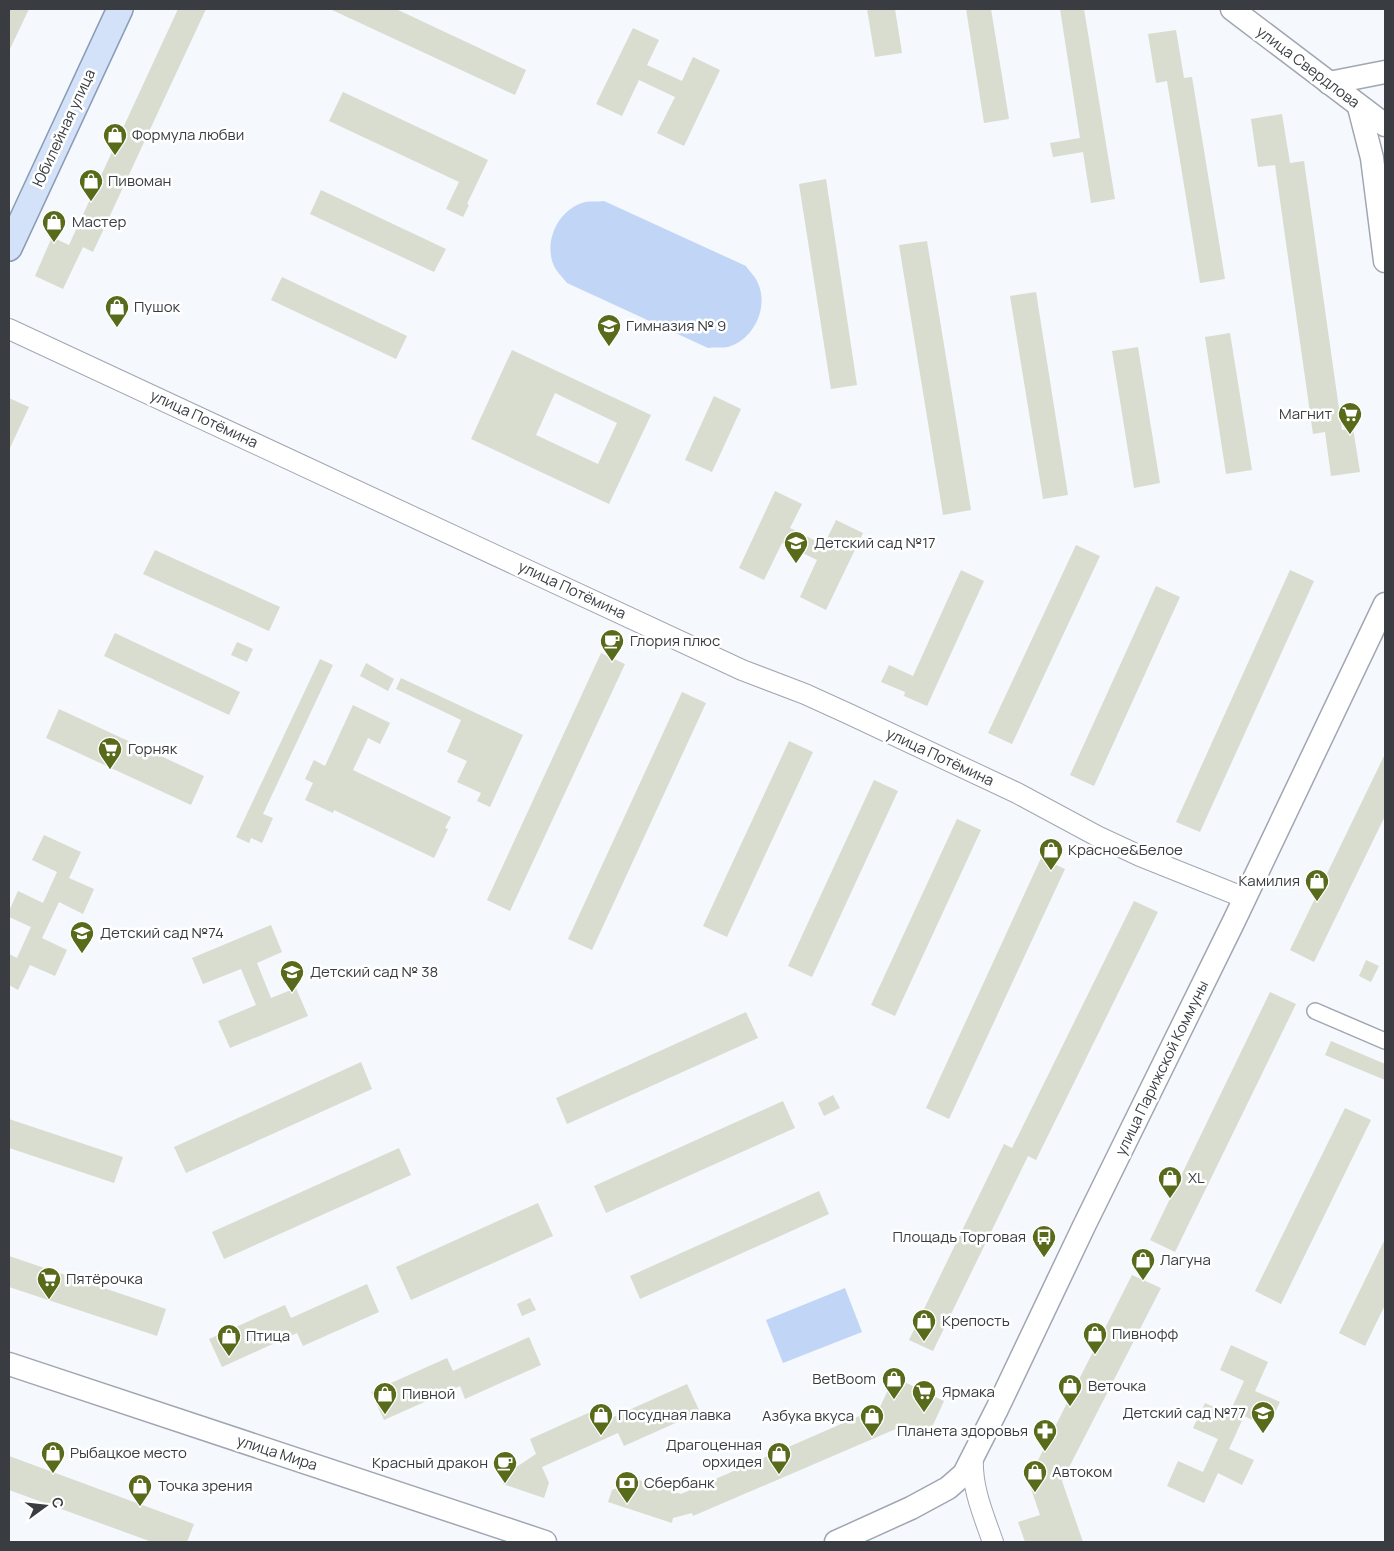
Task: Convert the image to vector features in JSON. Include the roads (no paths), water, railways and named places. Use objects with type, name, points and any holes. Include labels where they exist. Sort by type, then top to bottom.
[{"type":"main road","name":"Юбилейная улица","points":[[9,248],[120,9]]},
{"type":"main road","name":"улица Свердлова","points":[[1232,9],[1385,126]]},
{"type":"main road","points":[[1329,83],[1385,72]]},
{"type":"main road","points":[[1359,107],[1372,158],[1385,261]]},
{"type":"main road","points":[[1379,219],[1381,196],[1385,190]]},
{"type":"main road","name":"улица Парижской Коммуны","points":[[836,1542],[911,1508],[948,1488],[964,1474],[998,1408],[1084,1226],[1245,898],[1385,604]]},
{"type":"main road","name":"улица Мира","points":[[9,1364],[545,1542]]},
{"type":"street","name":"улица Потёмина","points":[[9,328],[733,665],[849,714],[1017,793],[1097,836],[1140,856],[1245,898]]},
{"type":"street","points":[[1315,1011],[1385,1041]]},
{"type":"street","points":[[973,1456],[972,1471],[977,1494],[993,1542]]},
{"type":"place","name":"Формула любви","points":[[115,156]]},
{"type":"place","name":"Пивоман","points":[[91,202]]},
{"type":"place","name":"Мастер","points":[[54,243]]},
{"type":"place","name":"Пушок","points":[[117,328]]},
{"type":"place","name":"Гимназия № 9","points":[[609,347]]},
{"type":"place","name":"Магнит","points":[[1350,435]]},
{"type":"place","name":"Детский сад №17","points":[[796,564]]},
{"type":"place","name":"Глория плюс","points":[[612,662]]},
{"type":"place","name":"Горняк","points":[[110,770]]},
{"type":"place","name":"Красное&Белое","points":[[1051,871]]},
{"type":"place","name":"Камилия","points":[[1317,902]]},
{"type":"place","name":"Детский сад №74","points":[[82,954]]},
{"type":"place","name":"Детский сад № 38","points":[[292,993]]},
{"type":"place","name":"XL","points":[[1170,1199]]},
{"type":"place","name":"Площадь Торговая","points":[[1044,1258]]},
{"type":"place","name":"Лагуна","points":[[1143,1281]]},
{"type":"place","name":"Пятёрочка","points":[[49,1300]]},
{"type":"place","name":"Крепость","points":[[924,1342]]},
{"type":"place","name":"Пивнофф","points":[[1095,1355]]},
{"type":"place","name":"Птица","points":[[229,1357]]},
{"type":"place","name":"BetBoom","points":[[894,1400]]},
{"type":"place","name":"Веточка","points":[[1070,1407]]},
{"type":"place","name":"Ярмака","points":[[924,1413]]},
{"type":"place","name":"Пивной","points":[[385,1415]]},
{"type":"place","name":"Детский сад №77","points":[[1263,1434]]},
{"type":"place","name":"Посудная лавка","points":[[601,1436]]},
{"type":"place","name":"Азбука вкуса","points":[[872,1437]]},
{"type":"place","name":"Планета здоровья","points":[[1045,1452]]},
{"type":"place","name":"Рыбацкое место","points":[[53,1474]]},
{"type":"place","name":"Драгоценная орхидея","points":[[779,1475]]},
{"type":"place","name":"Красный дракон","points":[[505,1484]]},
{"type":"place","name":"Автоком","points":[[1035,1493]]},
{"type":"place","name":"Сбербанк","points":[[627,1504]]},
{"type":"place","name":"Точка зрения","points":[[140,1507]]}]
